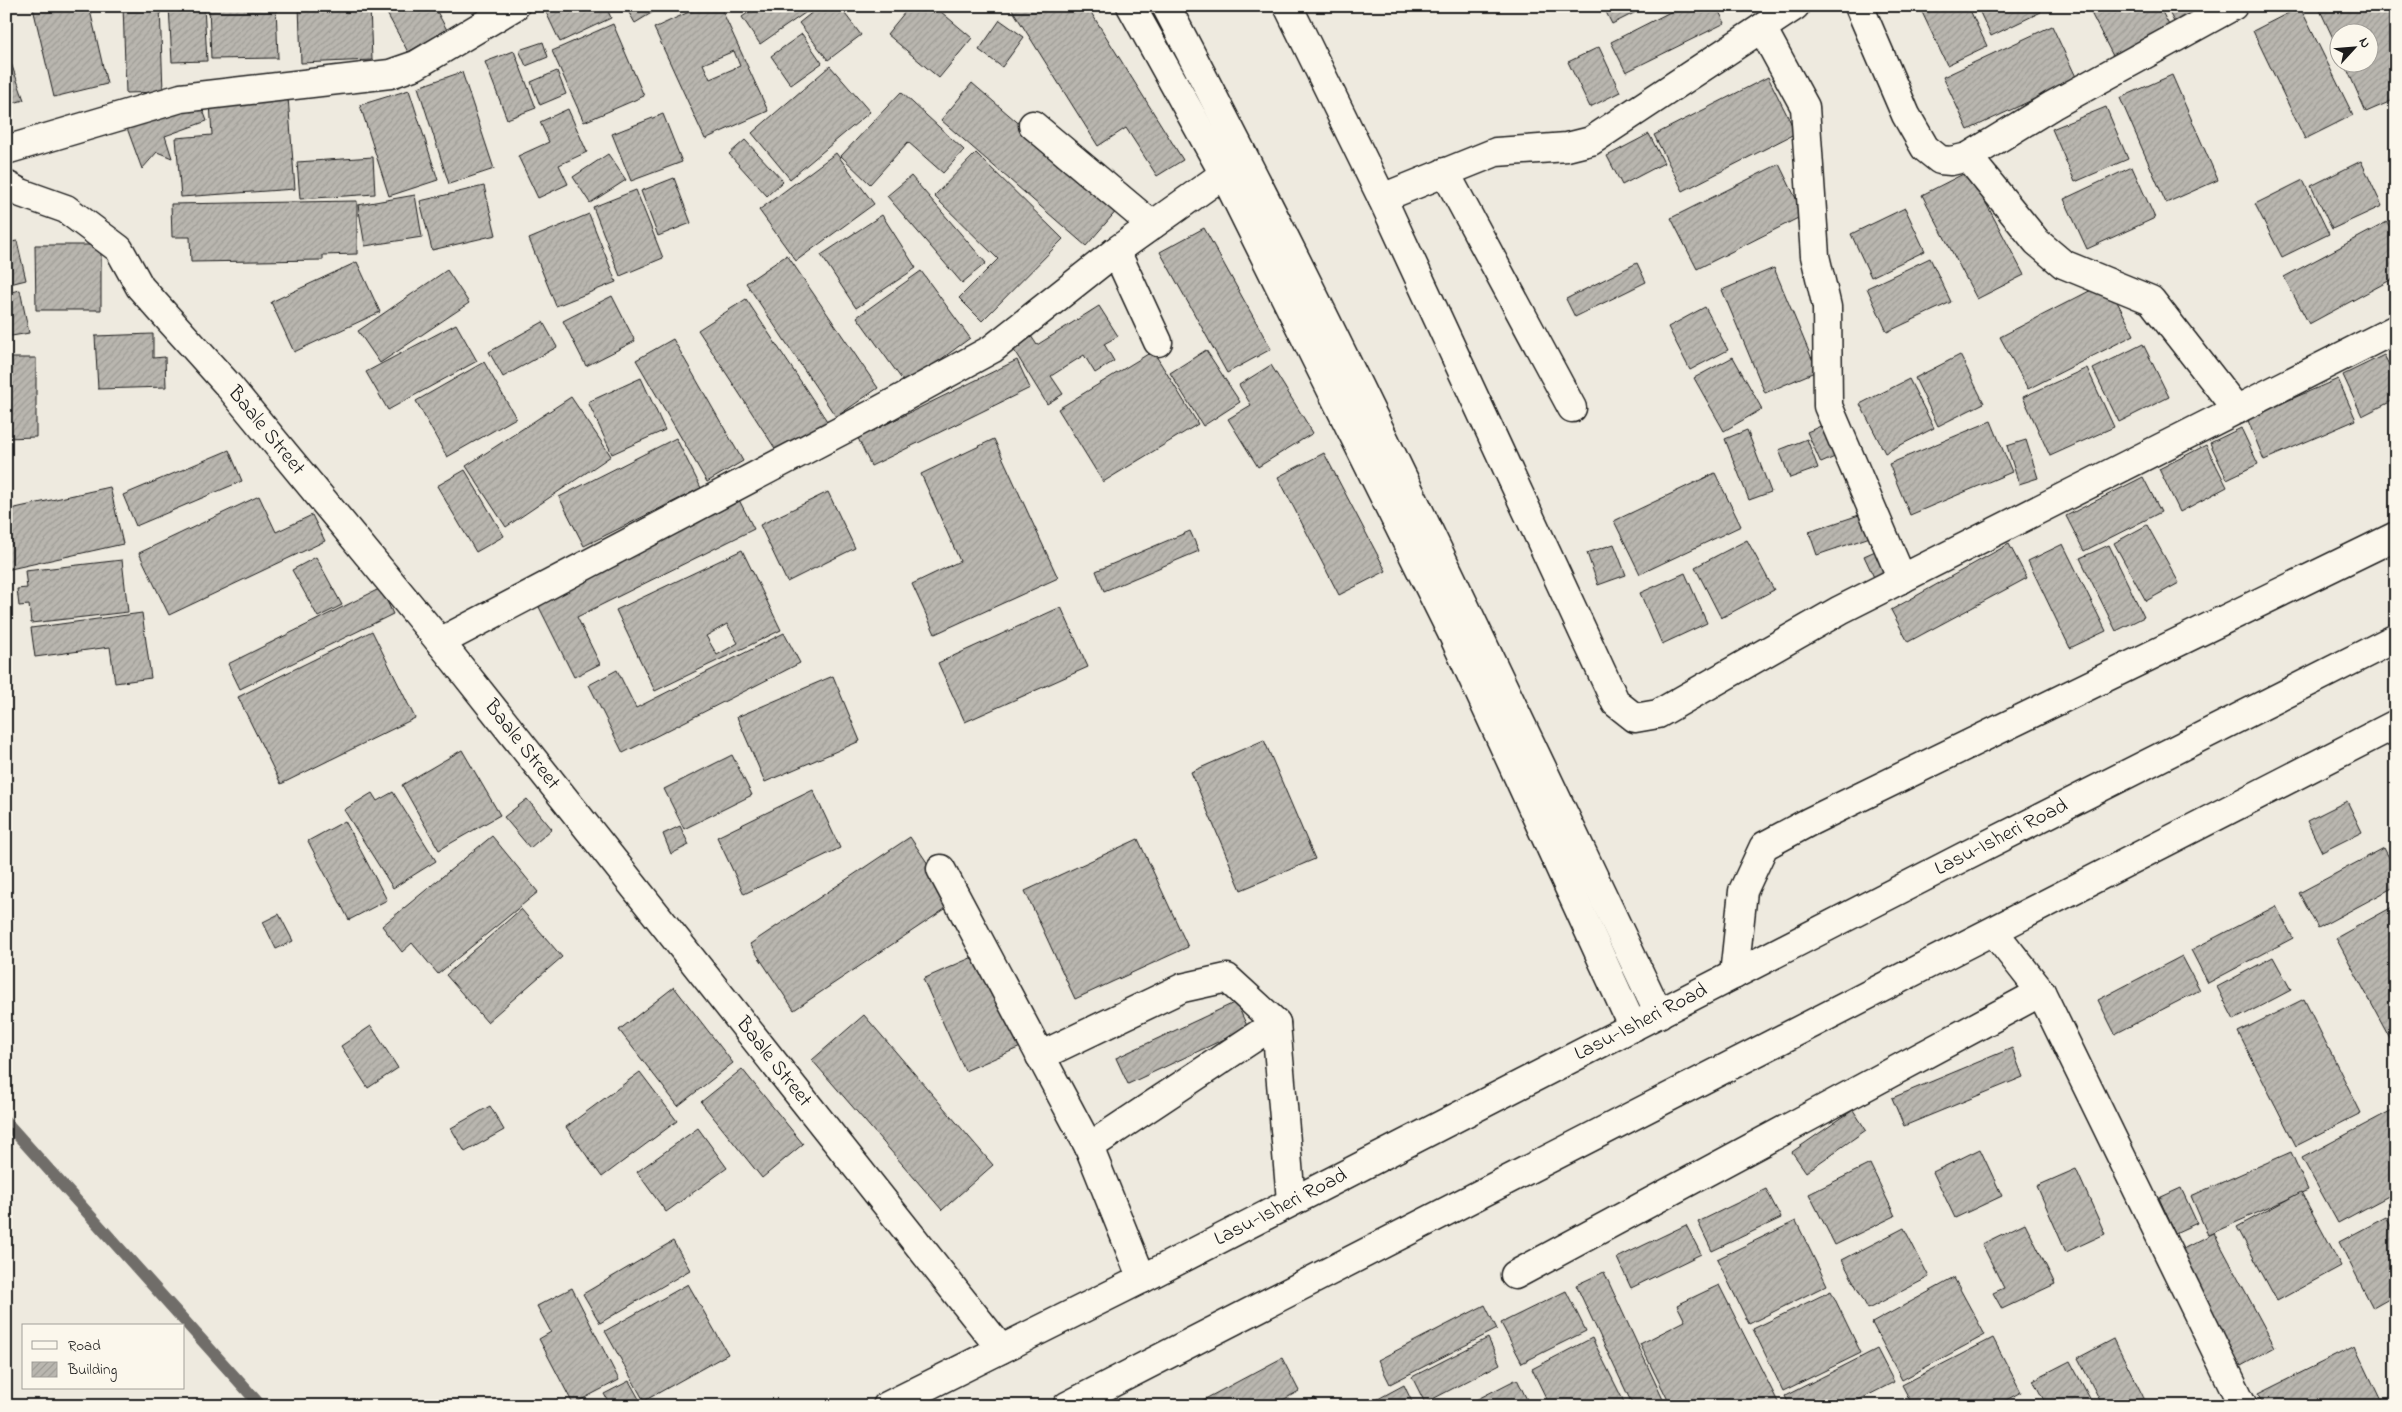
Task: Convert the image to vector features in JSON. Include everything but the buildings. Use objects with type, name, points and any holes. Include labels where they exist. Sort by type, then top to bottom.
[{"type":"street","points":[[6,150],[181,98],[390,74],[416,66],[515,6]]},
{"type":"street","points":[[1131,6],[1224,174],[1453,635],[1633,1027]]},
{"type":"street","points":[[1166,6],[1245,156],[1374,416],[1659,1014]]},
{"type":"street","points":[[1288,6],[1382,198],[1616,703],[1635,718],[1658,714],[1840,610],[2396,329]]},
{"type":"street","points":[[1858,6],[1906,115],[1926,148],[1940,160],[1951,161],[1968,157],[2054,105],[2233,6]]},
{"type":"street","points":[[1382,198],[1496,152],[1567,147],[1591,141],[1780,14],[1805,107],[1816,256],[1826,307],[1828,406],[1902,579]]},
{"type":"street","points":[[1033,125],[1152,225]]},
{"type":"street","points":[[1968,157],[2037,242],[2063,264],[2151,300],[2237,410]]},
{"type":"street","points":[[1445,172],[1572,408]]},
{"type":"street","points":[[440,642],[873,414],[992,349],[1116,251],[1224,174]]},
{"type":"street","name":"Baale Street","points":[[6,185],[21,193],[66,209],[119,249],[140,287],[228,385],[440,642],[1001,1349]]},
{"type":"street","points":[[1116,251],[1158,342]]},
{"type":"street","points":[[1734,975],[1743,891],[1764,846],[1809,822],[2396,536]]},
{"type":"street","name":"Lasu-Isheri Road","points":[[886,1406],[1142,1279],[1291,1201],[2396,638]]},
{"type":"street","points":[[1067,1406],[1994,932],[2396,724]]},
{"type":"street","points":[[940,868],[1090,1147],[1142,1279]]},
{"type":"street","points":[[1994,932],[2041,992],[2243,1406]]},
{"type":"street","points":[[1040,1056],[1182,988],[1227,978],[1276,1023],[1291,1201]]},
{"type":"street","points":[[1515,1275],[2041,992]]},
{"type":"street","points":[[1090,1147],[1276,1023]]},
{"type":"waterway","points":[[6,1122],[261,1406]]}]
